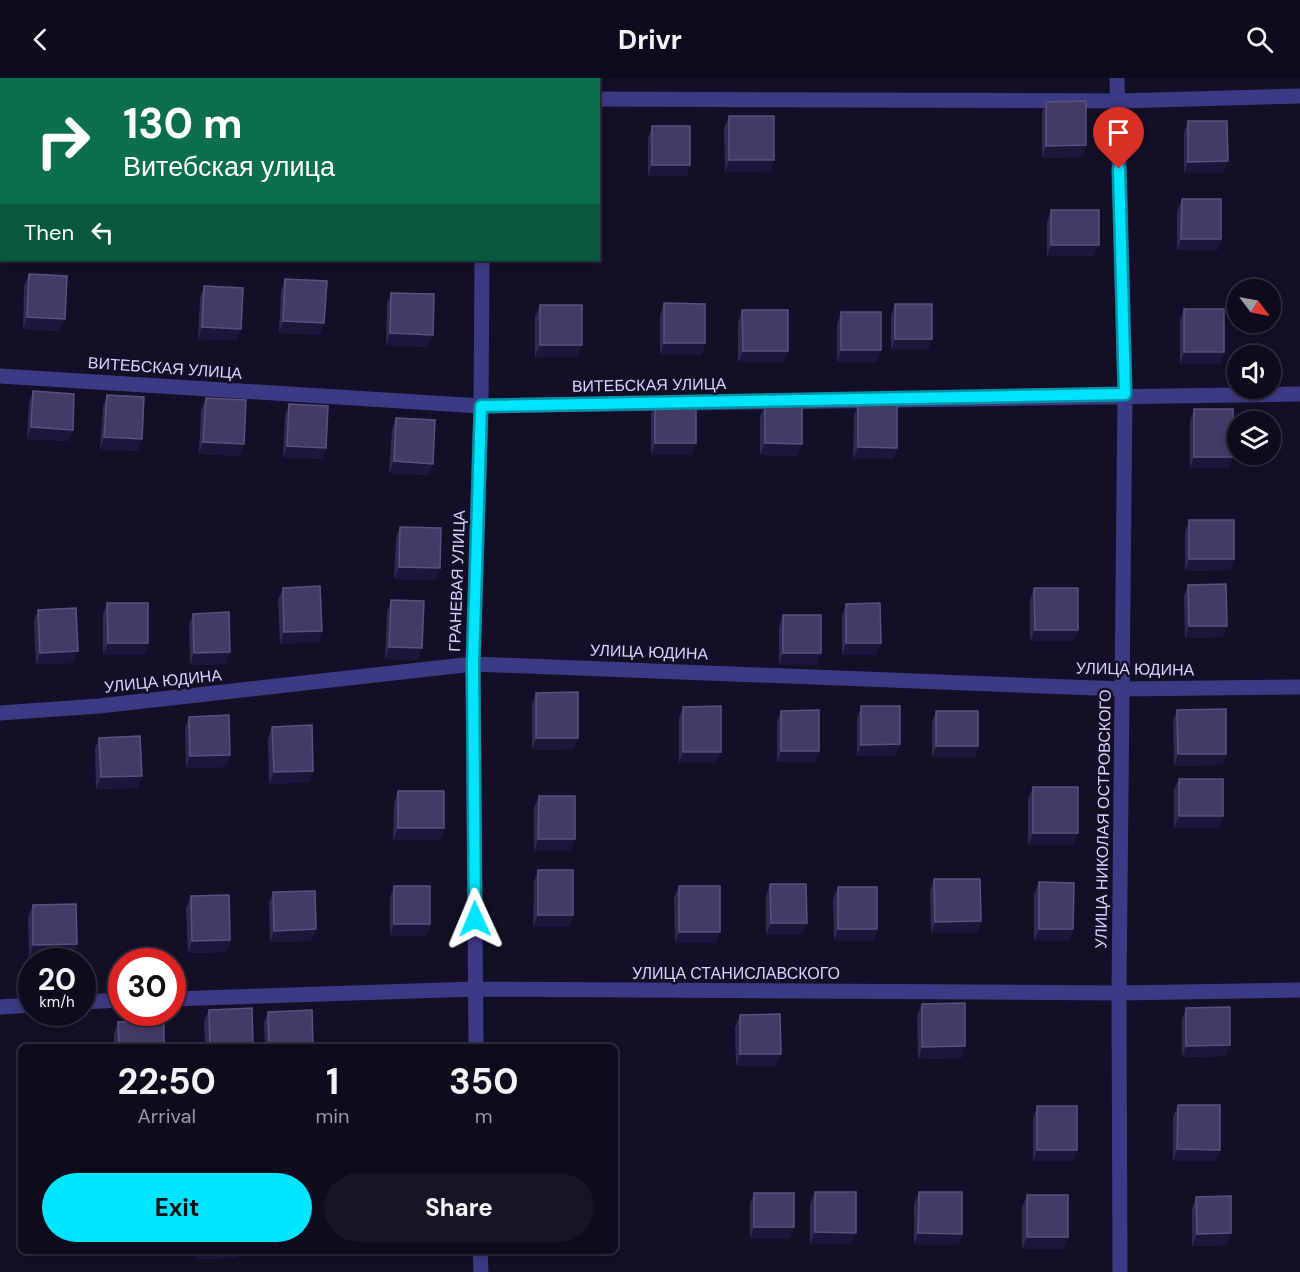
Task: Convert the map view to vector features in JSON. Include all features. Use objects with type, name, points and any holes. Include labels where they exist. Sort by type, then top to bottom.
[{"type":"street","name":"УЛИЦА НИКОЛАЯ ОСТРОВСКОГО","points":[[1117,78],[1125,394],[1119,993],[1120,1272]]},
{"type":"street","points":[[600,99],[1118,101],[1300,96]]},
{"type":"street","name":"ГРАНЕВАЯ УЛИЦА","points":[[477,1044],[473,664],[481,406],[482,261]]},
{"type":"street","name":"ВИТЕБСКАЯ УЛИЦА","points":[[0,376],[481,406],[1125,394],[1300,394]]},
{"type":"street","name":"УЛИЦА ЮДИНА","points":[[0,713],[99,706],[473,664],[1123,688],[1300,687]]},
{"type":"street","name":"УЛИЦА СТАНИСЛАВСКОГО","points":[[186,999],[475,989],[1119,993],[1300,990]]},
{"type":"street","points":[[0,1007],[18,1006]]},
{"type":"street","points":[[480,1254],[481,1272]]},
{"type":"building","points":[[1086,101],[1086,145],[1046,146],[1046,102]]},
{"type":"building","points":[[729,116],[774,116],[774,160],[729,160]]},
{"type":"building","points":[[1188,121],[1227,121],[1228,161],[1188,162]]},
{"type":"building","points":[[652,126],[690,126],[690,165],[652,165]]},
{"type":"building","points":[[1182,199],[1221,199],[1221,239],[1181,239]]},
{"type":"building","points":[[1051,210],[1099,210],[1099,245],[1051,245]]},
{"type":"building","points":[[29,274],[67,276],[65,319],[27,317]]},
{"type":"building","points":[[285,279],[327,281],[324,323],[283,321]]},
{"type":"building","points":[[204,286],[243,288],[241,329],[202,327]]},
{"type":"building","points":[[391,293],[434,294],[433,335],[390,333]]},
{"type":"building","points":[[664,303],[705,304],[705,343],[664,343]]},
{"type":"building","points":[[895,304],[932,304],[932,339],[895,339]]},
{"type":"building","points":[[540,305],[582,305],[582,345],[540,345]]},
{"type":"building","points":[[1184,309],[1224,309],[1224,352],[1184,352]]},
{"type":"building","points":[[742,310],[788,310],[788,351],[743,351]]},
{"type":"building","points":[[841,312],[881,312],[881,350],[841,350]]},
{"type":"building","points":[[33,391],[74,394],[73,430],[31,427]]},
{"type":"building","points":[[107,395],[144,397],[142,439],[104,437]]},
{"type":"building","points":[[206,398],[246,400],[244,444],[203,442]]},
{"type":"building","points":[[655,402],[696,402],[696,443],[655,443]]},
{"type":"building","points":[[289,404],[328,406],[326,448],[287,446]]},
{"type":"building","points":[[858,404],[897,405],[897,448],[858,447]]},
{"type":"building","points":[[765,405],[802,405],[802,444],[765,443]]},
{"type":"building","points":[[1194,409],[1233,409],[1233,411],[1227,411],[1227,457],[1194,457]]},
{"type":"building","points":[[396,418],[435,420],[433,464],[394,461]]},
{"type":"building","points":[[1189,520],[1234,520],[1234,559],[1189,559]]},
{"type":"building","points":[[400,527],[441,528],[440,568],[399,567]]},
{"type":"building","points":[[1226,584],[1227,626],[1189,626],[1188,585]]},
{"type":"building","points":[[320,586],[322,631],[284,632],[283,588]]},
{"type":"building","points":[[1034,588],[1078,588],[1078,630],[1035,630]]},
{"type":"building","points":[[391,600],[424,601],[422,648],[389,647]]},
{"type":"building","points":[[107,603],[148,603],[148,643],[108,643]]},
{"type":"building","points":[[880,603],[881,643],[846,643],[846,604]]},
{"type":"building","points":[[76,608],[78,651],[40,653],[38,610]]},
{"type":"building","points":[[229,612],[230,652],[194,653],[193,614]]},
{"type":"building","points":[[783,615],[821,615],[821,653],[783,653]]},
{"type":"building","points":[[578,692],[578,738],[536,738],[536,693]]},
{"type":"building","points":[[721,706],[721,752],[683,752],[683,707]]},
{"type":"building","points":[[861,706],[900,706],[900,744],[861,745]]},
{"type":"building","points":[[1226,709],[1226,754],[1178,754],[1177,710]]},
{"type":"building","points":[[819,710],[819,751],[781,751],[781,711]]},
{"type":"building","points":[[936,711],[978,711],[978,746],[936,746]]},
{"type":"building","points":[[229,715],[230,755],[190,756],[189,717]]},
{"type":"building","points":[[312,725],[313,771],[274,772],[272,727]]},
{"type":"building","points":[[140,736],[142,776],[101,777],[99,738]]},
{"type":"building","points":[[1179,779],[1223,779],[1223,816],[1179,816]]},
{"type":"building","points":[[1033,787],[1078,787],[1078,833],[1033,833]]},
{"type":"building","points":[[398,791],[444,791],[444,828],[398,828]]},
{"type":"building","points":[[539,796],[575,796],[575,839],[538,839]]},
{"type":"building","points":[[538,870],[573,870],[573,915],[538,915]]},
{"type":"building","points":[[934,879],[980,879],[981,921],[935,922]]},
{"type":"building","points":[[1039,882],[1074,883],[1073,929],[1039,929]]},
{"type":"building","points":[[770,884],[806,884],[807,923],[771,923]]},
{"type":"building","points":[[394,886],[430,886],[430,924],[394,924]]},
{"type":"building","points":[[679,886],[720,886],[720,932],[679,932]]},
{"type":"building","points":[[838,887],[877,887],[877,929],[838,929]]},
{"type":"building","points":[[315,891],[316,929],[274,931],[273,892]]},
{"type":"building","points":[[229,895],[230,940],[192,941],[191,896]]},
{"type":"building","points":[[76,904],[77,944],[33,945],[33,905]]},
{"type":"building","points":[[965,1003],[965,1046],[922,1047],[922,1004]]},
{"type":"building","points":[[1230,1007],[1230,1045],[1186,1046],[1186,1008]]},
{"type":"building","points":[[252,1008],[253,1044],[210,1044],[209,1010]]},
{"type":"building","points":[[312,1010],[313,1044],[269,1044],[268,1012]]},
{"type":"building","points":[[780,1014],[781,1054],[740,1054],[740,1015]]},
{"type":"building","points":[[118,1026],[164,1026],[164,1044],[119,1044]]},
{"type":"building","points":[[1178,1105],[1220,1105],[1220,1150],[1177,1149]]},
{"type":"building","points":[[1037,1106],[1077,1106],[1077,1150],[1037,1150]]},
{"type":"building","points":[[815,1192],[856,1192],[856,1233],[815,1232]]},
{"type":"building","points":[[919,1192],[962,1192],[962,1234],[918,1233]]},
{"type":"building","points":[[754,1193],[794,1193],[794,1227],[754,1227]]},
{"type":"building","points":[[1027,1195],[1068,1195],[1068,1237],[1027,1237]]},
{"type":"building","points":[[1231,1196],[1231,1233],[1197,1234],[1196,1197]]},
{"type":"route","points":[[475,919],[473,664],[481,406],[1125,394],[1119,169]]}]
